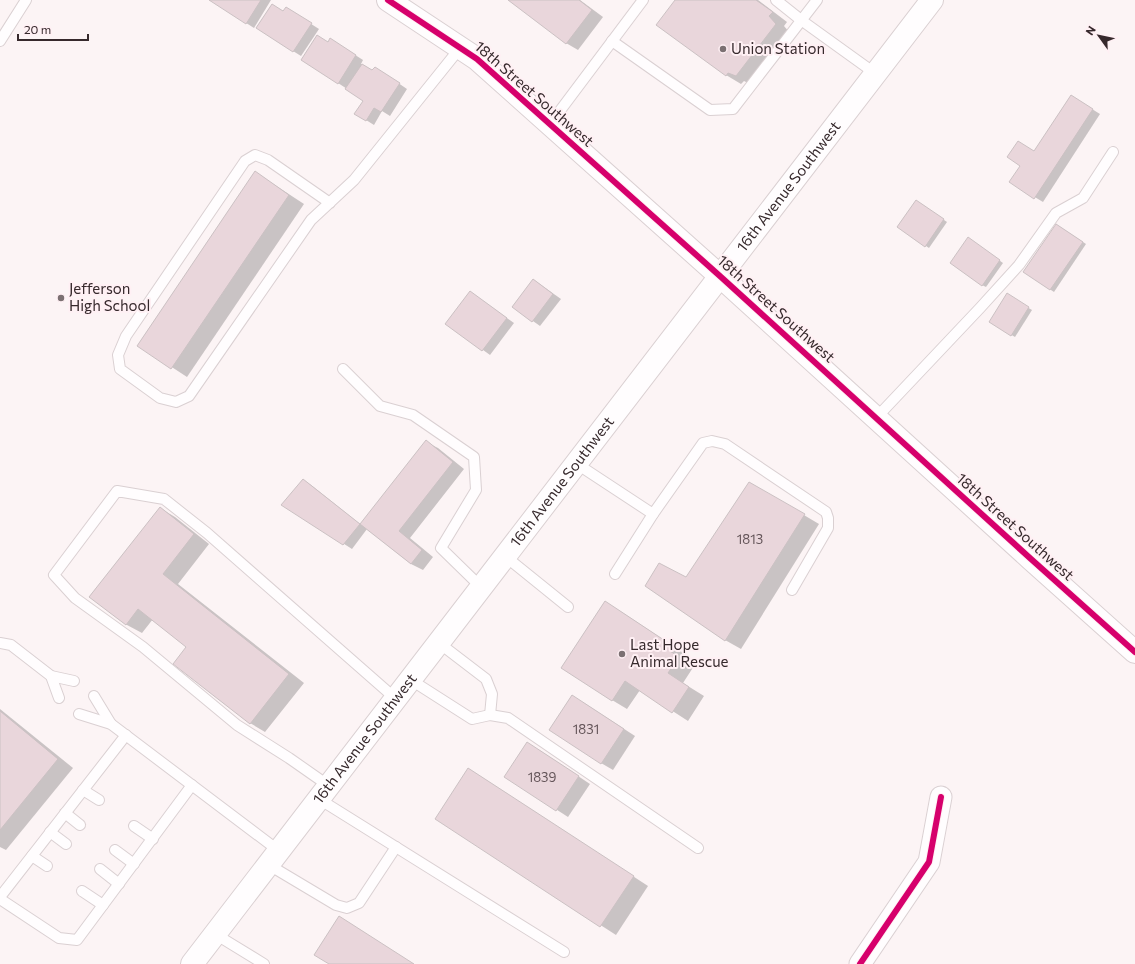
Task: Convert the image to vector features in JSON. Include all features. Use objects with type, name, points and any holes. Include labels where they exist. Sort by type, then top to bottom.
[{"type":"main road","name":"18th Street Southwest","points":[[388,0],[477,59],[721,277],[1135,652]]},
{"type":"main road","name":"16th Avenue Southwest","points":[[192,964],[721,277],[932,0]]},
{"type":"street","points":[[860,964],[929,862],[941,797]]},
{"type":"lane","points":[[0,41],[26,0]]},
{"type":"lane","points":[[550,124],[643,0]]},
{"type":"lane","points":[[776,0],[801,20],[876,74]]},
{"type":"lane","points":[[612,41],[710,110],[733,109],[817,0]]},
{"type":"lane","points":[[330,203],[268,160],[254,155],[245,161],[126,336],[118,355],[120,369],[160,398],[176,402],[189,396],[311,220],[330,203],[354,180],[460,48]]},
{"type":"lane","points":[[876,418],[1019,265],[1056,213],[1083,198],[1113,152]]},
{"type":"lane","points":[[343,369],[380,406],[413,414],[474,457],[476,490],[441,548],[482,588]]},
{"type":"lane","points":[[615,574],[653,514],[703,443],[712,441],[725,444],[826,512],[828,518],[828,528],[792,590]]},
{"type":"lane","points":[[577,464],[653,514]]},
{"type":"lane","points":[[396,699],[207,533],[164,499],[117,491],[54,575],[75,598],[143,647],[236,725],[289,758],[324,792],[396,847],[564,952]]},
{"type":"lane","points":[[506,557],[568,607]]},
{"type":"lane","points":[[0,643],[11,645],[50,676],[74,681]]},
{"type":"lane","points":[[439,643],[486,679],[492,694],[490,715]]},
{"type":"lane","points":[[50,676],[59,698]]},
{"type":"lane","points":[[411,680],[472,719],[490,715],[508,718],[698,848]]},
{"type":"lane","points":[[94,696],[111,724]]},
{"type":"lane","points":[[80,714],[111,724],[126,735],[192,785],[274,858],[336,905],[347,908],[359,902],[396,847]]},
{"type":"lane","points":[[126,735],[0,898],[59,938],[77,940],[192,785]]},
{"type":"lane","points":[[83,790],[98,800]]},
{"type":"lane","points":[[65,813],[80,825]]},
{"type":"lane","points":[[134,826],[153,839]]},
{"type":"lane","points":[[50,832],[66,844]]},
{"type":"lane","points":[[115,850],[134,864]]},
{"type":"lane","points":[[32,856],[47,866]]},
{"type":"lane","points":[[100,869],[119,884]]},
{"type":"lane","points":[[82,891],[103,905]]},
{"type":"lane","points":[[215,934],[264,964]]},
{"type":"building","points":[[209,0],[261,0],[246,24]]},
{"type":"building","points":[[508,0],[579,0],[592,10],[566,44]]},
{"type":"building","name":"Union Station","points":[[675,0],[756,0],[773,12],[769,16],[776,24],[736,76],[728,73],[726,76],[656,25]]},
{"type":"building","points":[[272,4],[283,11],[286,7],[312,23],[293,52],[256,28]]},
{"type":"building","points":[[317,35],[328,42],[330,38],[356,55],[338,84],[301,60]]},
{"type":"building","points":[[362,64],[372,70],[375,67],[400,83],[381,112],[374,108],[366,121],[354,114],[363,101],[345,89]]},
{"type":"building","points":[[1071,95],[1093,109],[1034,199],[1009,182],[1020,166],[1007,157],[1018,141],[1034,151]]},
{"type":"building","points":[[255,171],[289,195],[171,369],[137,346]]},
{"type":"building","points":[[916,200],[944,219],[925,247],[897,227]]},
{"type":"building","points":[[1056,224],[1083,242],[1050,290],[1023,272]]},
{"type":"building","points":[[968,237],[1000,260],[982,286],[950,263]]},
{"type":"building","points":[[533,279],[553,294],[532,322],[512,307]]},
{"type":"building","points":[[470,291],[507,318],[482,351],[445,324]]},
{"type":"building","points":[[1007,293],[1029,307],[1011,336],[989,322]]},
{"type":"building","points":[[426,440],[453,462],[399,531],[422,550],[411,564],[360,524]]},
{"type":"building","points":[[303,479],[360,524],[343,545],[281,505]]},
{"type":"building","points":[[749,482],[805,514],[725,641],[645,586],[659,563],[686,577]]},
{"type":"building","points":[[160,507],[194,534],[163,574],[289,674],[250,724],[173,664],[186,647],[138,609],[126,625],[89,597]]},
{"type":"building","name":"Last Hope Animal Rescue","points":[[605,601],[673,646],[670,651],[679,657],[668,673],[689,687],[672,713],[625,681],[612,701],[561,668]]},
{"type":"building","points":[[572,695],[624,729],[601,764],[549,730]]},
{"type":"building","points":[[0,711],[58,759],[0,830]]},
{"type":"building","points":[[527,742],[579,776],[556,811],[504,777]]},
{"type":"building","points":[[468,768],[634,876],[600,927],[435,819]]},
{"type":"building","points":[[339,916],[414,964],[329,964],[314,955]]},
{"type":"cycle path","points":[[388,0],[477,59],[721,277],[1135,652]]},
{"type":"cycle path","points":[[860,964],[929,862],[941,797]]},
{"type":"place","name":"Union Station","points":[[723,49]]},
{"type":"place","name":"Jefferson High School","points":[[61,298]]},
{"type":"place","name":"Last Hope Animal Rescue","points":[[622,654]]}]
